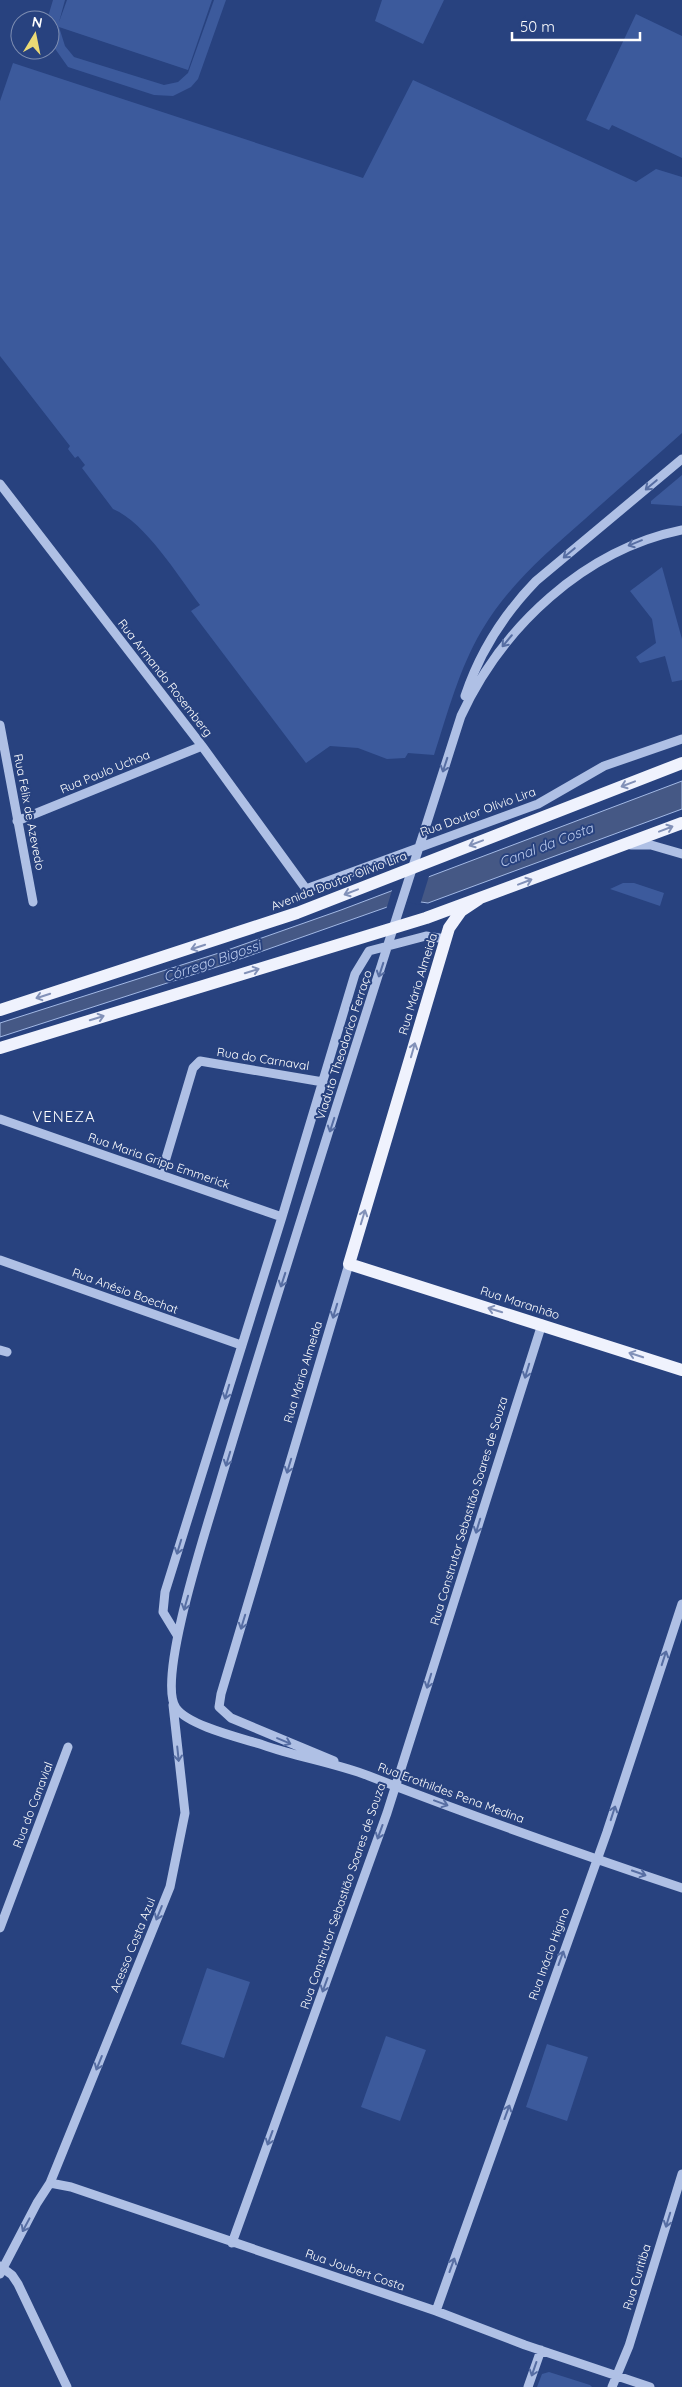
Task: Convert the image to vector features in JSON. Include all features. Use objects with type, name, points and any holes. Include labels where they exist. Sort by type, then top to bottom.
[{"type":"main road","name":"Avenida Doutor Olívio Lira","points":[[0,1010],[297,913],[682,763]]},
{"type":"main road","points":[[0,1048],[364,937],[479,899],[682,823]]},
{"type":"main road","name":"Rua Mário Almeida","points":[[349,1264],[449,928],[461,911],[479,899]]},
{"type":"main road","name":"Rua Maranhão","points":[[349,1264],[682,1370]]},
{"type":"street","points":[[460,717],[465,697],[480,657],[502,620],[518,599],[536,581],[682,459]]},
{"type":"street","name":"Rua Armando Rosemberg","points":[[0,484],[202,746],[306,889]]},
{"type":"street","points":[[460,717],[477,683],[499,650],[531,615],[552,596],[577,576],[623,548],[643,540],[682,530]]},
{"type":"street","name":"Viaduto Theodorico Ferraço","points":[[177,1635],[251,1378],[460,717]]},
{"type":"street","name":"Rua Félix de Azevedo","points":[[0,725],[33,902]]},
{"type":"street","name":"Rua Doutor Olívio Lira","points":[[306,889],[538,804],[604,766],[682,739]]},
{"type":"street","name":"Rua Paulo Uchoa","points":[[17,821],[202,746]]},
{"type":"street","points":[[617,847],[651,845],[682,854]]},
{"type":"street","points":[[173,1705],[170,1690],[177,1635],[163,1612],[165,1592],[282,1217],[355,974],[370,952],[426,936],[446,938]]},
{"type":"street","name":"Rua do Carnaval","points":[[161,1175],[194,1068],[200,1061],[323,1082]]},
{"type":"street","name":"Rua Maria Gripp Emmerick","points":[[0,1119],[282,1217]]},
{"type":"street","name":"Rua Anésio Boechat","points":[[0,1260],[241,1345]]},
{"type":"street","name":"Rua Mário Almeida","points":[[349,1264],[221,1694],[219,1708],[231,1718],[368,1776]]},
{"type":"street","name":"Rua Construtor Sebastião Soares de Souza","points":[[232,2244],[396,1786],[542,1324]]},
{"type":"street","name":"Rua Inácio Higino","points":[[436,2311],[596,1858],[682,1604]]},
{"type":"street","name":"Rua Erothildes Pena Medina","points":[[173,1705],[184,1716],[209,1727],[284,1753],[368,1776],[682,1888]]},
{"type":"street","name":"Acesso Costa Azul","points":[[50,2184],[170,1887],[185,1813],[173,1705]]},
{"type":"street","name":"Rua do Canavial","points":[[0,1928],[68,1747]]},
{"type":"street","name":"Rua Curitiba","points":[[612,2387],[629,2346],[682,2174]]},
{"type":"street","points":[[50,2184],[37,2203],[1,2269],[18,2284],[67,2387]]},
{"type":"street","name":"Rua Joubert Costa","points":[[50,2184],[71,2187],[232,2244],[436,2311],[541,2350],[650,2387]]},
{"type":"street","points":[[528,2387],[541,2350]]},
{"type":"shaded area","points":[[53,0],[65,0],[60,18],[60,10],[50,10]]},
{"type":"shaded area","points":[[67,0],[212,0],[188,70],[60,27],[60,19]]},
{"type":"shaded area","points":[[214,0],[226,0],[198,79],[191,87],[173,96],[154,95],[68,67],[60,56],[60,30],[65,46],[74,57],[164,85],[178,82],[188,73]]},
{"type":"shaded area","points":[[382,0],[444,0],[423,44],[375,21]]},
{"type":"shaded area","points":[[636,14],[682,36],[682,158],[612,125],[609,130],[586,120]]},
{"type":"shaded area","points":[[13,63],[363,178],[413,80],[636,182],[656,169],[682,177],[682,433],[542,557],[492,614],[467,660],[434,755],[408,753],[405,758],[387,759],[358,748],[330,746],[306,763],[191,611],[200,605],[161,551],[137,526],[113,509],[82,468],[85,465],[78,456],[75,458],[68,449],[70,446],[0,356],[0,101]]},
{"type":"shaded area","points":[[682,475],[682,506],[651,504],[651,501]]},
{"type":"shaded area","points":[[662,567],[682,639],[682,680],[672,682],[665,656],[640,663],[636,657],[656,643],[652,619],[630,591]]},
{"type":"shaded area","points":[[623,883],[634,883],[664,893],[660,906],[610,889]]},
{"type":"shaded area","points":[[207,1968],[250,1982],[224,2058],[181,2044]]},
{"type":"shaded area","points":[[386,2036],[426,2050],[400,2121],[361,2107]]},
{"type":"shaded area","points":[[547,2044],[588,2057],[567,2121],[526,2107]]},
{"type":"shaded area","points":[[549,2372],[592,2387],[537,2387],[542,2374]]},
{"type":"water","points":[[682,781],[682,809],[428,903],[407,900],[226,964],[0,1037],[0,1023],[222,952],[341,910]]},
{"type":"pier","points":[[430,873],[420,905],[407,902],[386,910],[393,887]]},
{"type":"district","name":"VENEZA","points":[[64,1117]]},
{"type":"water label","name":"Canal da Costa","points":[[546,845]]},
{"type":"water label","name":"Córrego Bigossi","points":[[212,961]]}]
